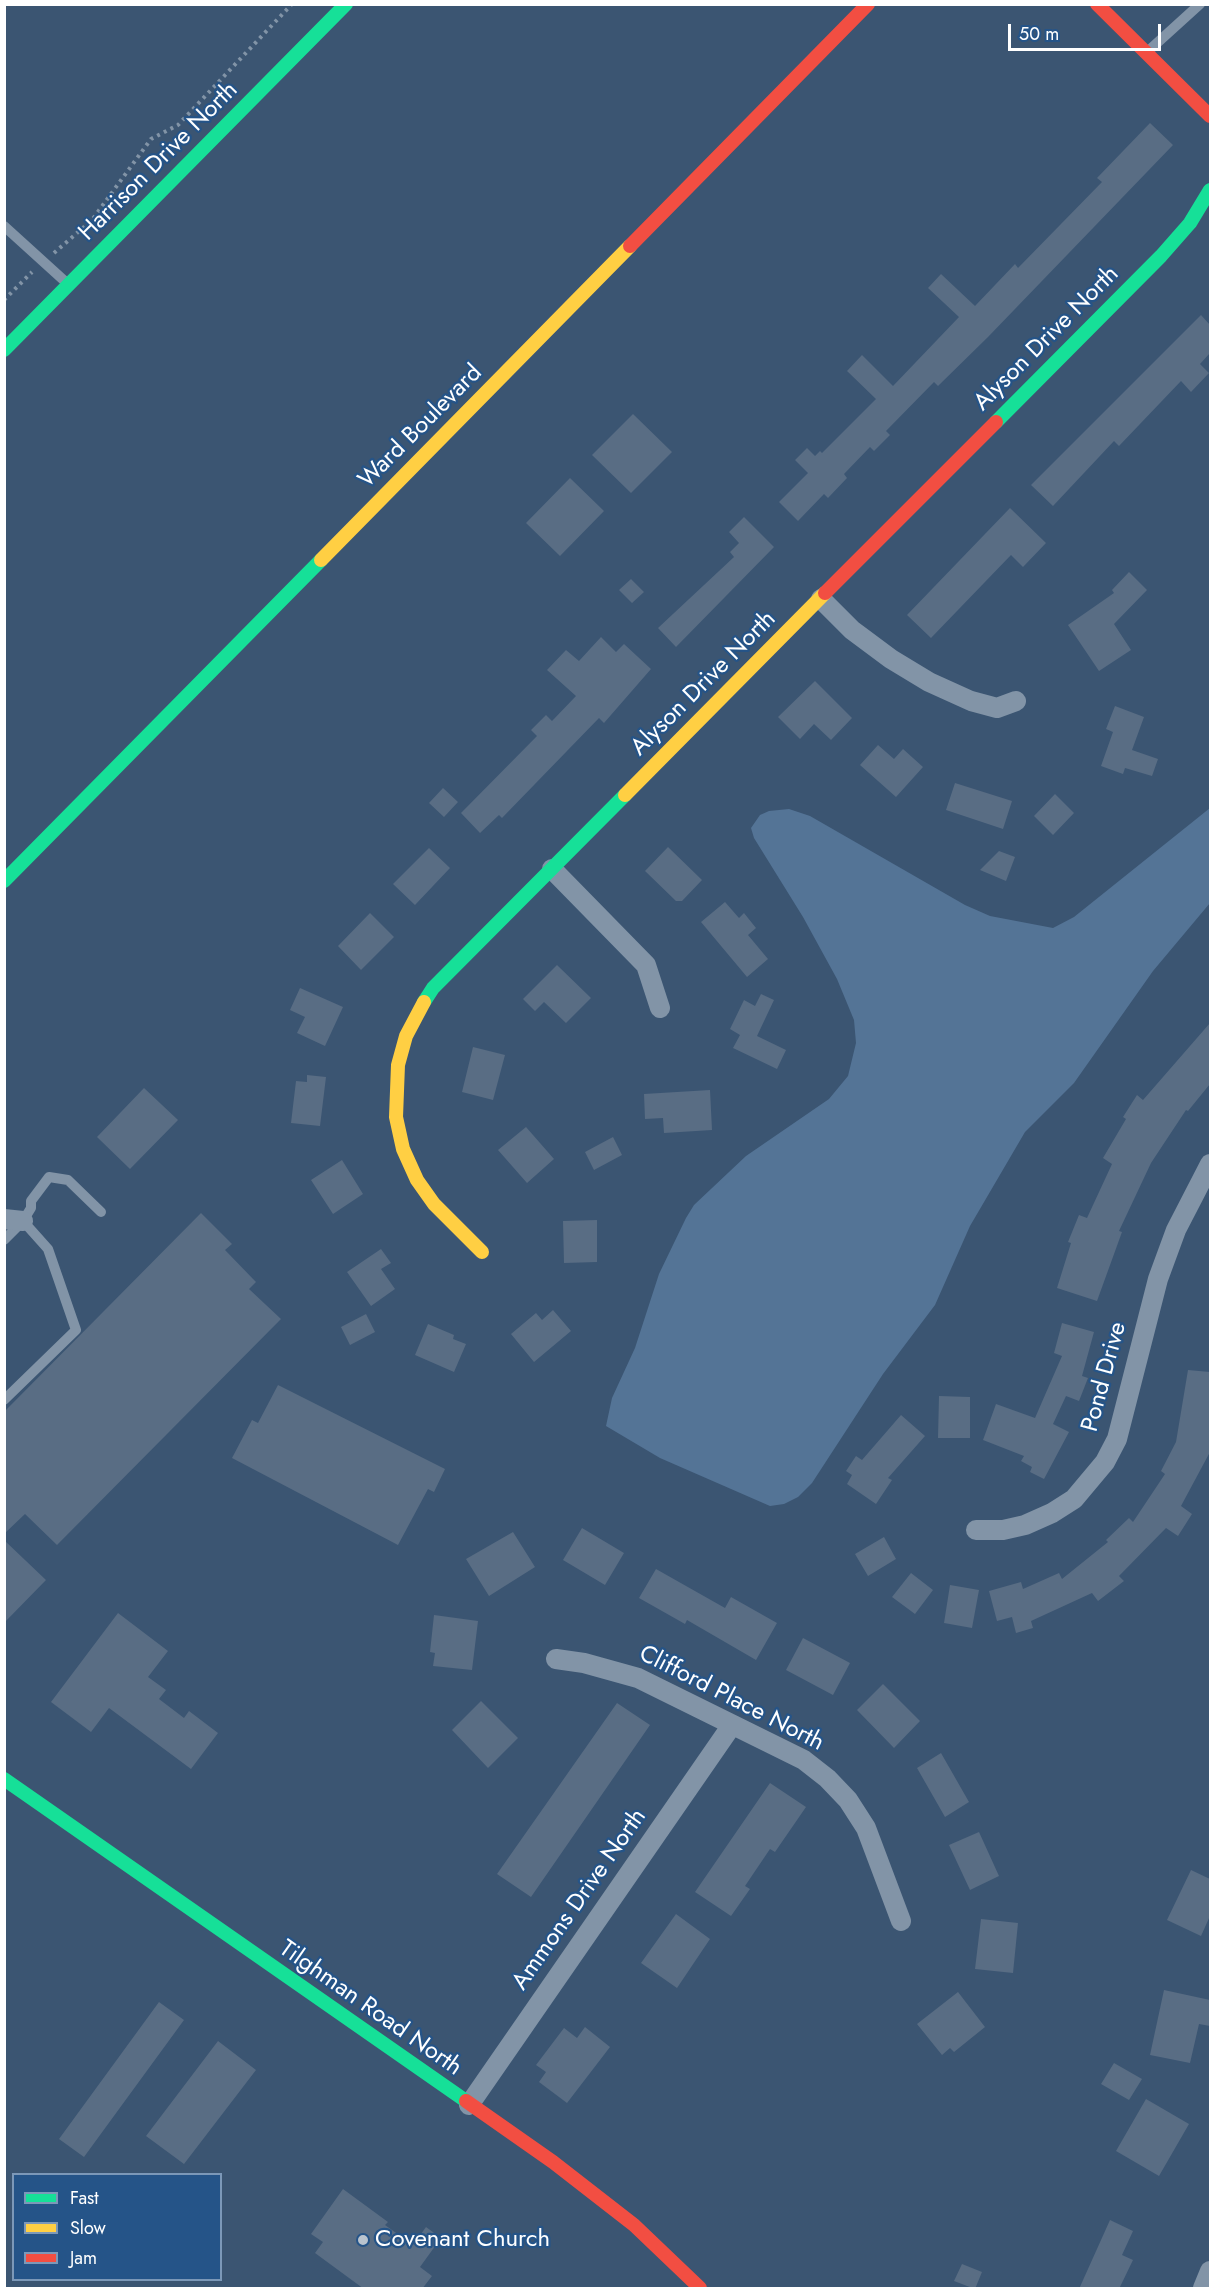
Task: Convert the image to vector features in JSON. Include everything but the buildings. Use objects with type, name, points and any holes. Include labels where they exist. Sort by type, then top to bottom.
[{"type":"street","name":"Harrison Drive North","points":[[4,350],[346,4]]},
{"type":"street","name":"Ward Boulevard","points":[[4,880],[868,4]]},
{"type":"street","points":[[1097,4],[1210,116]]},
{"type":"street","name":"Alyson Drive North","points":[[482,1252],[434,1204],[417,1180],[404,1149],[396,1117],[398,1065],[406,1036],[419,1009],[434,988],[1161,256],[1190,223],[1210,190]]},
{"type":"street","points":[[821,599],[867,642],[929,682],[971,701],[997,708],[1016,701]]},
{"type":"street","points":[[552,869],[646,965],[660,1008]]},
{"type":"street","name":"Pond Drive","points":[[976,1530],[1014,1528],[1052,1513],[1074,1498],[1105,1462],[1117,1439],[1158,1279],[1176,1230],[1210,1164]]},
{"type":"street","name":"Clifford Place North","points":[[556,1659],[584,1663],[638,1678],[804,1760],[827,1778],[848,1800],[872,1842],[901,1920]]},
{"type":"street","name":"Ammons Drive North","points":[[469,2105],[732,1725]]},
{"type":"street","name":"Tilghman Road North","points":[[4,1779],[553,2162],[634,2225],[700,2289]]},
{"type":"street","points":[[1203,2289],[1210,2271]]},
{"type":"lane","points":[[1146,53],[1200,4]]},
{"type":"lane","points":[[4,226],[69,285]]},
{"type":"lane","points":[[4,1240],[14,1220],[31,1208],[30,1201],[49,1177],[68,1180],[101,1212]]},
{"type":"lane","points":[[4,1400],[76,1330],[48,1249],[14,1220]]},
{"type":"path","points":[[52,255],[92,220],[151,139],[178,125],[292,4]]},
{"type":"path","points":[[4,300],[36,269]]},
{"type":"water","points":[[1210,808],[1210,903],[1153,971],[1074,1083],[1025,1132],[970,1226],[935,1305],[883,1374],[812,1483],[798,1497],[784,1504],[770,1506],[660,1458],[606,1426],[612,1398],[635,1348],[659,1274],[694,1205],[746,1156],[829,1099],[848,1076],[856,1043],[854,1020],[837,979],[803,917],[754,838],[751,828],[760,815],[769,811],[789,809],[810,816],[965,905],[990,916],[1053,928],[1074,917]]},
{"type":"traffic: fast","points":[[4,350],[346,4]]},
{"type":"traffic: fast","points":[[996,422],[1161,256],[1190,223],[1210,190]]},
{"type":"traffic: fast","points":[[4,881],[321,560]]},
{"type":"traffic: fast","points":[[424,1002],[433,988],[625,795]]},
{"type":"traffic: fast","points":[[4,1779],[466,2101]]},
{"type":"traffic: slow","points":[[321,560],[630,246]]},
{"type":"traffic: slow","points":[[625,795],[825,593]]},
{"type":"traffic: slow","points":[[424,1002],[406,1036],[398,1065],[396,1117],[403,1149],[417,1180],[434,1204],[482,1252]]},
{"type":"traffic: jam","points":[[630,246],[868,4]]},
{"type":"traffic: jam","points":[[1097,4],[1210,116]]},
{"type":"traffic: jam","points":[[825,593],[996,422]]},
{"type":"traffic: jam","points":[[466,2101],[553,2162],[634,2225],[700,2288]]},
{"type":"place","name":"Covenant Church","points":[[363,2240]]}]
